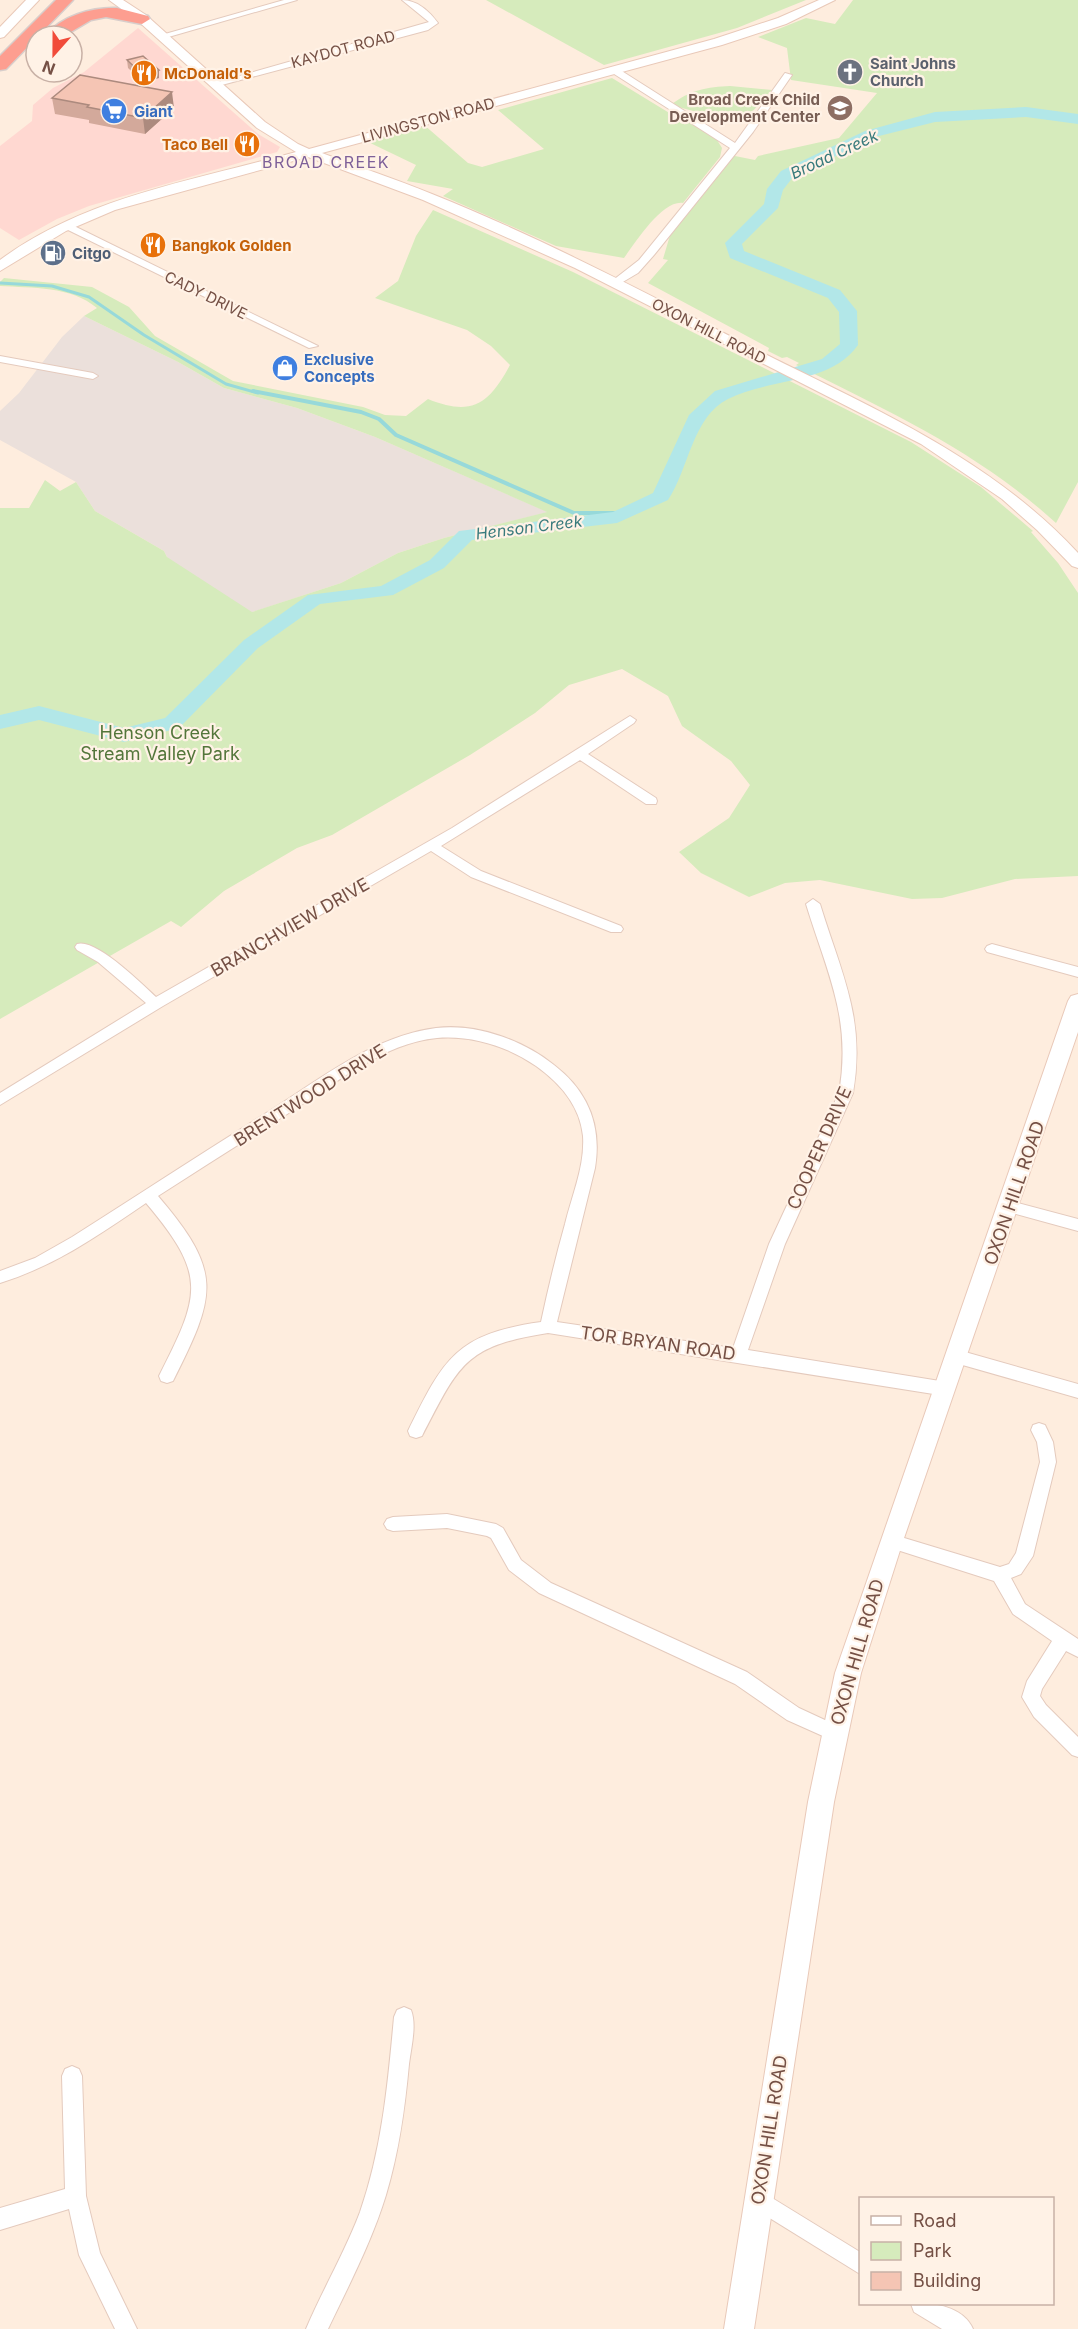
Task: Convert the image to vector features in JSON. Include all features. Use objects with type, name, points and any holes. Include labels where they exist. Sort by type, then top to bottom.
[{"type":"highway","points":[[0,65],[65,0]]},
{"type":"highway","points":[[65,24],[90,0]]},
{"type":"highway","points":[[69,24],[90,14],[121,12],[142,19]]},
{"type":"highway","points":[[7,82],[24,64]]},
{"type":"main road","points":[[0,34],[33,0]]},
{"type":"main road","name":"OXON HILL ROAD","points":[[115,0],[162,36],[261,125],[286,142],[428,197],[508,232],[616,283],[926,441],[976,471],[1036,516],[1078,563]]},
{"type":"main road","name":"LIVINGSTON ROAD","points":[[0,267],[41,238],[128,202],[753,32],[829,0]]},
{"type":"main road","name":"OXON HILL ROAD","points":[[738,2329],[834,1733],[854,1652],[891,1541],[1010,1207],[1078,1001]]},
{"type":"street","points":[[162,36],[293,0]]},
{"type":"street","name":"KAYDOT ROAD","points":[[215,84],[425,28],[434,23],[428,15],[406,0]]},
{"type":"street","points":[[614,70],[735,147]]},
{"type":"street","points":[[616,283],[626,279],[646,257],[735,147],[788,75]]},
{"type":"street","name":"CADY DRIVE","points":[[67,226],[313,346]]},
{"type":"street","points":[[0,359],[93,375]]},
{"type":"street","name":"BRANCHVIEW DRIVE","points":[[0,1100],[155,1004],[432,846],[580,754],[630,720]]},
{"type":"street","points":[[580,754],[651,801]]},
{"type":"street","points":[[432,846],[462,866],[496,883],[616,929]]},
{"type":"street","name":"COOPER DRIVE","points":[[738,1355],[777,1244],[846,1093],[852,1065],[848,1007],[813,904]]},
{"type":"street","points":[[82,947],[103,959],[155,1004]]},
{"type":"street","points":[[992,949],[1078,972]]},
{"type":"street","name":"BRENTWOOD DRIVE","points":[[0,1277],[23,1271],[53,1257],[345,1069],[392,1044],[437,1033],[460,1033],[507,1045],[532,1056],[566,1083],[583,1109],[590,1132],[586,1170],[548,1327]]},
{"type":"street","points":[[148,1195],[190,1247],[199,1267],[200,1290],[196,1310],[167,1377]]},
{"type":"street","points":[[1010,1207],[1078,1225]]},
{"type":"street","name":"TOR BRYAN ROAD","points":[[416,1431],[441,1383],[460,1358],[473,1348],[507,1333],[548,1327],[946,1389]]},
{"type":"street","points":[[958,1357],[1078,1391]]},
{"type":"street","points":[[891,1541],[1000,1575],[1015,1569],[1024,1556],[1048,1462],[1045,1442],[1039,1430]]},
{"type":"street","points":[[393,1524],[447,1521],[490,1529],[497,1533],[515,1565],[544,1588],[741,1678],[793,1714],[834,1733]]},
{"type":"street","points":[[1000,1575],[1019,1609],[1070,1644],[1033,1687],[1031,1697],[1040,1711],[1078,1749]]},
{"type":"street","points":[[317,2329],[347,2267],[381,2178],[399,2075],[404,2017]]},
{"type":"street","points":[[72,2076],[76,2196],[90,2255],[126,2329]]},
{"type":"street","points":[[0,2219],[76,2196]]},
{"type":"street","points":[[759,2200],[859,2263]]},
{"type":"street","points":[[924,2305],[962,2329]]},
{"type":"shaded area","points":[[138,28],[258,134],[280,147],[277,152],[89,206],[57,219],[19,240],[0,228],[0,146],[32,121],[33,105],[53,88],[61,84],[84,84],[84,72]]},
{"type":"shaded area","points":[[84,316],[178,362],[224,388],[297,408],[375,437],[548,512],[444,538],[398,553],[341,583],[243,615],[180,583],[164,551],[95,511],[76,482],[0,440],[0,411],[19,393],[62,337]]},
{"type":"green space","points":[[486,0],[806,0],[737,28],[604,65]]},
{"type":"green space","points":[[853,0],[1078,0],[1078,482],[1056,523],[1026,497],[995,475],[932,435],[796,365],[799,363],[768,351],[769,348],[648,283],[668,260],[663,259],[671,232],[730,155],[755,160],[758,156],[839,138],[877,93],[791,80],[787,48],[758,37],[806,18],[835,24]]},
{"type":"green space","points":[[612,78],[671,114],[676,113],[717,140],[722,148],[720,157],[683,203],[675,204],[658,215],[624,258],[556,246],[443,196],[453,189],[407,181],[416,165],[364,140],[423,124],[468,163],[482,167],[544,149],[498,110]]},
{"type":"green space","points":[[730,86],[772,90],[741,124],[671,105],[699,90]]},
{"type":"green space","name":"Henson Creek Stream Valley Park","points":[[433,210],[573,272],[911,442],[981,487],[1033,531],[1031,532],[1058,563],[1078,593],[1078,876],[1015,879],[942,898],[912,899],[820,880],[785,883],[749,897],[701,873],[679,852],[729,818],[750,785],[731,761],[682,726],[668,696],[622,669],[569,685],[535,713],[470,755],[332,835],[297,848],[224,891],[181,927],[171,921],[0,1019],[0,508],[29,508],[45,480],[60,491],[76,482],[95,511],[164,551],[167,557],[252,612],[341,583],[398,553],[444,538],[547,512],[375,437],[297,408],[224,388],[178,362],[84,316],[97,308],[87,301],[63,292],[0,286],[0,282],[4,278],[92,287],[129,307],[155,336],[233,381],[363,407],[385,415],[406,416],[428,399],[456,407],[468,406],[486,398],[495,389],[510,365],[491,346],[467,330],[375,298],[398,281],[416,236]]},
{"type":"building","points":[[143,56],[159,70],[142,74],[127,60]]},
{"type":"building","points":[[84,76],[172,92],[143,118],[52,98],[69,84],[84,84]]},
{"type":"waterway","name":"Broad Creek","points":[[0,722],[39,713],[124,735],[172,723],[251,644],[315,599],[386,591],[437,564],[466,535],[617,517],[661,496],[698,415],[721,395],[828,363],[849,345],[848,311],[834,294],[736,254],[733,243],[772,205],[775,189],[787,174],[870,134],[935,117],[1026,112],[1078,119]]},
{"type":"waterway","points":[[0,283],[52,286],[89,297],[144,335],[226,384],[258,393]]},
{"type":"waterway","name":"Henson Creek","points":[[253,391],[361,412],[379,419],[396,435],[574,513],[625,513]]},
{"type":"place","name":"Saint Johns Church","points":[[850,72]]},
{"type":"place","name":"McDonald's","points":[[144,73]]},
{"type":"place","name":"Broad Creek Child Development Center","points":[[840,108]]},
{"type":"place","name":"Giant","points":[[114,111]]},
{"type":"place","name":"Taco Bell","points":[[247,144]]},
{"type":"place","name":"Bangkok Golden","points":[[153,245]]},
{"type":"place","name":"Citgo","points":[[53,253]]},
{"type":"place","name":"Exclusive Concepts","points":[[285,368]]},
{"type":"district","name":"BROAD CREEK","points":[[326,162]]}]
